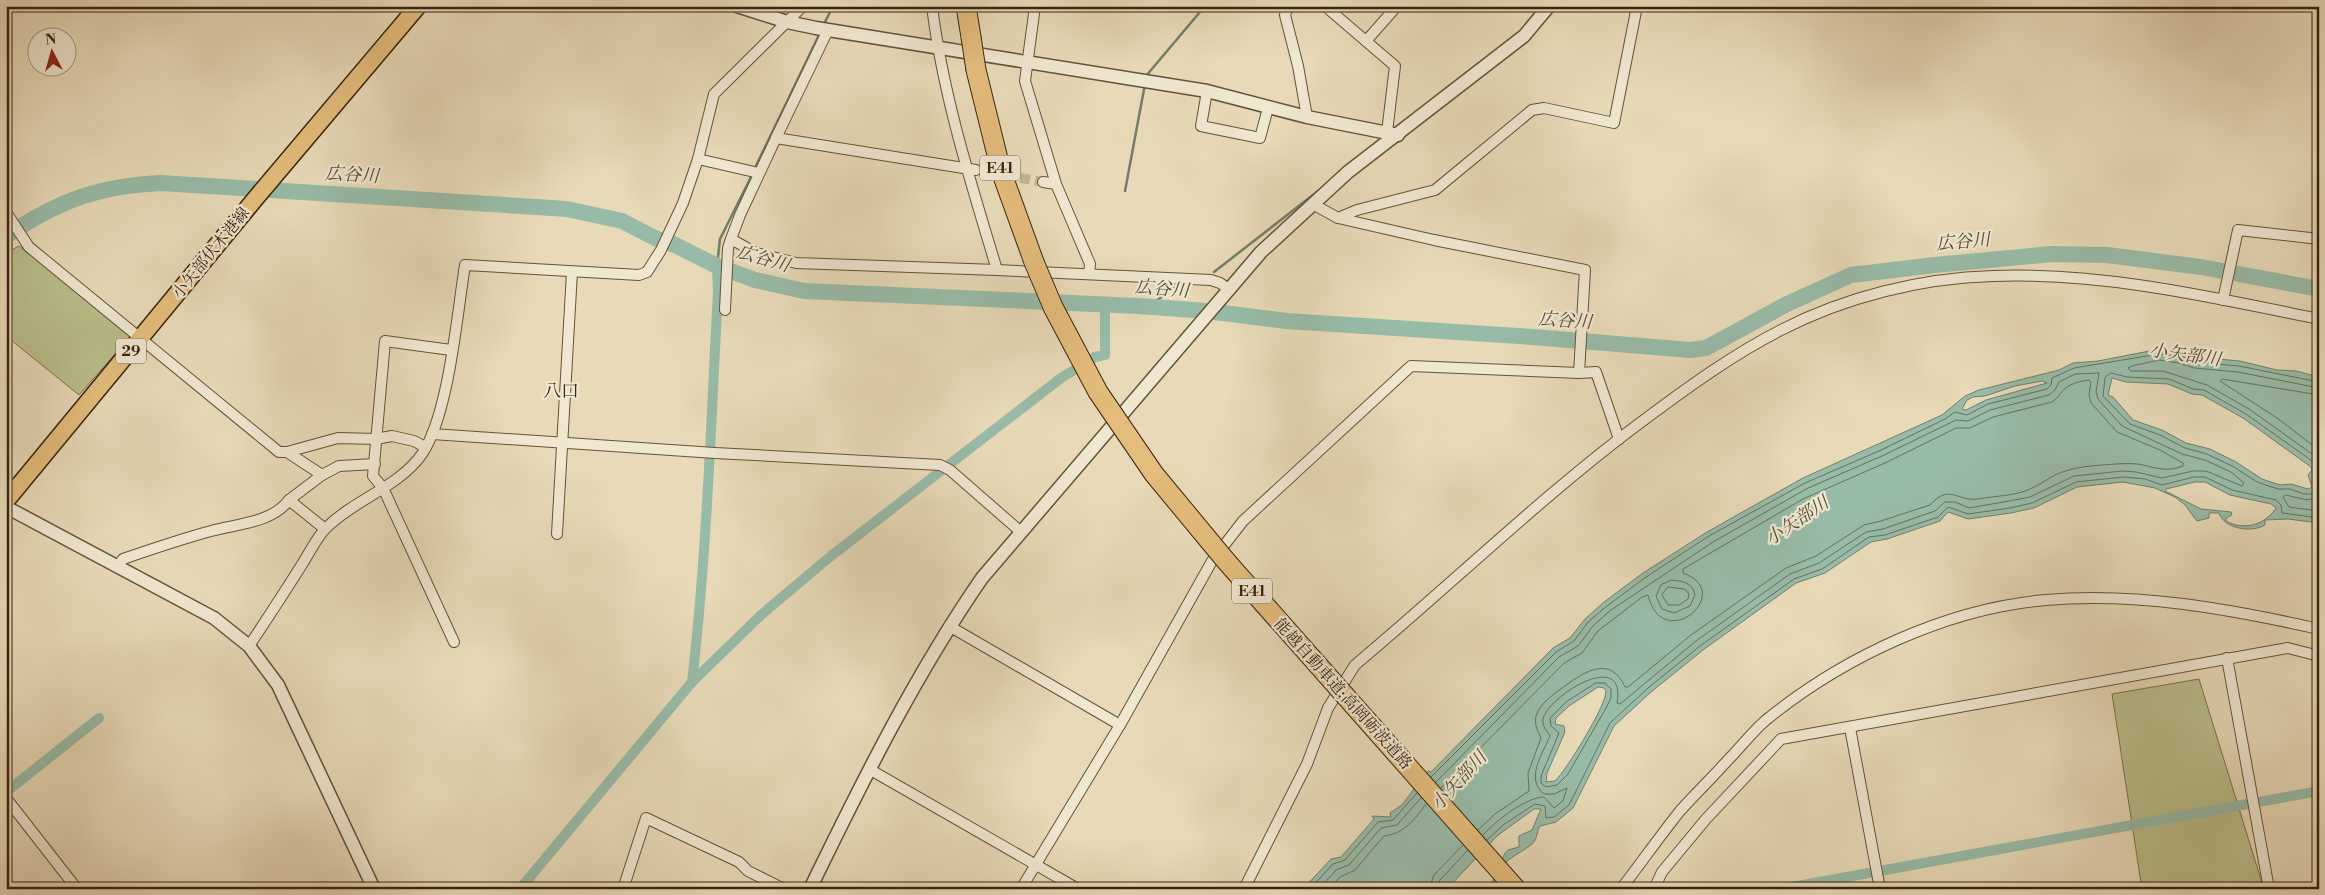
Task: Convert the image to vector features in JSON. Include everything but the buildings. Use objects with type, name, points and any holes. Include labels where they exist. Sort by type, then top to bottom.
[{"type":"highway","name":"能越自動車道;高岡砺波道路","points":[[966,6],[976,70],[1001,172],[1034,262],[1053,307],[1098,392],[1154,474],[1226,561],[1516,889]]},
{"type":"main road","name":"小矢部伏木港線","points":[[6,501],[255,199],[418,6]]},
{"type":"street","points":[[737,6],[787,22],[822,29],[1207,91],[1268,108],[1392,134]]},
{"type":"street","points":[[249,646],[325,529],[343,513],[383,488],[412,465],[426,447],[441,403],[465,265],[639,275],[647,272],[661,250],[683,203],[698,159],[714,94],[803,6]]},
{"type":"street","points":[[932,6],[937,47],[997,270]]},
{"type":"street","points":[[1035,6],[1025,81],[1056,184],[1090,264],[1089,274]]},
{"type":"street","points":[[1292,6],[1287,9],[1285,15],[1298,66],[1307,117]]},
{"type":"street","points":[[1325,6],[1395,66],[1392,134]]},
{"type":"street","points":[[1366,41],[1396,6]]},
{"type":"street","points":[[810,889],[869,769],[949,626],[982,578],[1261,252],[1392,134],[1524,36],[1549,6]]},
{"type":"street","points":[[1338,218],[1356,210],[1435,190],[1532,110],[1544,108],[1614,123],[1637,6]]},
{"type":"street","points":[[725,310],[728,248],[731,239],[822,29]]},
{"type":"street","points":[[1207,91],[1201,126],[1260,138],[1268,108]]},
{"type":"street","points":[[776,138],[971,168]]},
{"type":"street","points":[[698,159],[749,169],[759,173]]},
{"type":"street","points":[[1043,182],[1056,184]]},
{"type":"street","points":[[1314,203],[1338,218],[1434,240],[1585,270],[1579,373]]},
{"type":"street","points":[[6,212],[29,247],[112,313],[140,340],[279,452],[287,452],[338,438],[376,439],[392,436],[414,441],[426,447]]},
{"type":"street","points":[[2223,300],[2238,230],[2319,239]]},
{"type":"street","points":[[731,239],[756,253],[796,263],[1211,280],[1220,282],[1226,293]]},
{"type":"street","points":[[557,534],[572,272]]},
{"type":"street","points":[[1244,889],[1307,764],[1328,708],[1355,664],[1598,454],[1706,373],[1782,329],[1832,308],[1876,294],[1927,283],[1990,276],[2046,276],[2105,280],[2319,319]]},
{"type":"street","points":[[451,350],[385,341],[375,464],[372,476],[383,488],[454,642]]},
{"type":"street","points":[[1022,889],[1120,725],[1212,561],[1242,520],[1411,366],[1579,373],[1596,372],[1619,438]]},
{"type":"street","points":[[432,434],[940,465],[950,470],[1021,532]]},
{"type":"street","points":[[287,452],[322,475]]},
{"type":"street","points":[[117,567],[122,559],[271,514],[322,475],[339,466],[375,464]]},
{"type":"street","points":[[289,500],[325,529]]},
{"type":"street","points":[[6,507],[214,618],[249,646],[278,685],[374,889]]},
{"type":"street","points":[[1621,889],[1681,811],[1765,721],[1812,686],[1854,661],[1937,624],[2008,606],[2044,600],[2080,598],[2153,600],[2279,620],[2319,629]]},
{"type":"street","points":[[949,626],[1120,725]]},
{"type":"street","points":[[1654,889],[1662,872],[1700,827],[1781,739],[2288,648],[2319,656]]},
{"type":"street","points":[[2227,658],[2270,889]]},
{"type":"street","points":[[1850,728],[1880,889]]},
{"type":"street","points":[[869,769],[1078,889]]},
{"type":"street","points":[[6,798],[77,889]]},
{"type":"street","points":[[622,889],[646,818],[739,862],[748,871],[784,889]]},
{"type":"shaded area","points":[[19,246],[129,332],[130,337],[79,395],[6,336],[6,253]]},
{"type":"shaded area","points":[[2199,679],[2263,889],[2142,889],[2112,694]]},
{"type":"water","name":"小矢部川","points":[[2160,349],[2191,353],[2196,357],[2240,361],[2319,377],[2319,523],[2288,519],[2265,520],[2265,525],[2246,529],[2226,523],[2219,513],[2209,513],[2209,518],[2197,521],[2185,505],[2175,497],[2155,488],[2123,482],[2077,487],[2034,508],[2011,513],[1968,519],[1948,512],[1940,521],[1887,539],[1871,542],[1825,573],[1796,583],[1703,650],[1651,692],[1614,726],[1573,808],[1556,822],[1540,826],[1534,842],[1508,860],[1500,870],[1497,877],[1497,885],[1501,889],[1492,889],[1491,885],[1505,853],[1508,850],[1519,847],[1519,836],[1532,830],[1541,809],[1534,809],[1497,836],[1447,889],[1303,889],[1331,859],[1341,857],[1374,819],[1372,816],[1391,817],[1390,813],[1402,805],[1425,774],[1428,771],[1431,772],[1553,648],[1570,638],[1585,619],[1604,602],[1643,573],[1707,532],[1803,478],[1942,415],[1965,396],[1979,390],[2059,370],[2073,363],[2098,361]],"holes":[[[2112,378],[2126,382],[2168,384],[2192,394],[2202,395],[2243,418],[2311,467],[2312,470],[2308,475],[2312,487],[2308,489],[2291,484],[2280,485],[2262,479],[2236,462],[2210,449],[2186,443],[2162,430],[2133,420],[2113,397],[2108,395]],[[2042,381],[2047,383],[1986,400],[1966,410],[1962,409],[1967,400],[1973,397],[1985,396],[2015,386]],[[2195,482],[2205,482],[2230,495],[2271,504],[2276,508],[2266,519],[2254,525],[2240,526],[2226,521],[2226,518],[2232,515],[2231,512],[2201,509],[2165,491],[2166,489]],[[1598,687],[1604,688],[1606,691],[1605,698],[1593,723],[1568,765],[1555,781],[1546,782],[1547,773],[1565,732],[1564,726],[1555,724],[1556,718],[1569,706]]]},
{"type":"waterway","points":[[823,26],[833,6]]},
{"type":"waterway","points":[[1146,76],[1205,6]]},
{"type":"waterway","points":[[754,170],[820,33]]},
{"type":"waterway","points":[[1125,191],[1145,84]]},
{"type":"waterway","points":[[717,266],[720,239],[752,175]]},
{"type":"waterway","name":"広谷川","points":[[6,236],[43,213],[79,198],[118,188],[161,183],[567,209],[622,221],[717,266],[755,280],[804,291],[1138,306],[1207,311],[1287,321],[1533,337],[1690,350],[1706,348],[1787,304],[1851,275],[1935,265],[2052,254],[2107,255],[2201,267],[2319,289]]},
{"type":"waterway","points":[[1214,272],[1318,191]]},
{"type":"waterway","points":[[692,682],[708,487],[718,291],[717,266]]},
{"type":"waterway","points":[[1148,307],[1182,282]]},
{"type":"waterway","points":[[520,889],[692,682],[761,615],[831,556],[1061,378],[1095,357],[1105,355],[1105,305]]},
{"type":"waterway","points":[[6,792],[99,718]]},
{"type":"waterway","points":[[1781,889],[2319,791]]},
{"type":"tunnel","points":[[976,170],[1043,182]]},
{"type":"district","name":"八口","points":[[561,391]]}]
